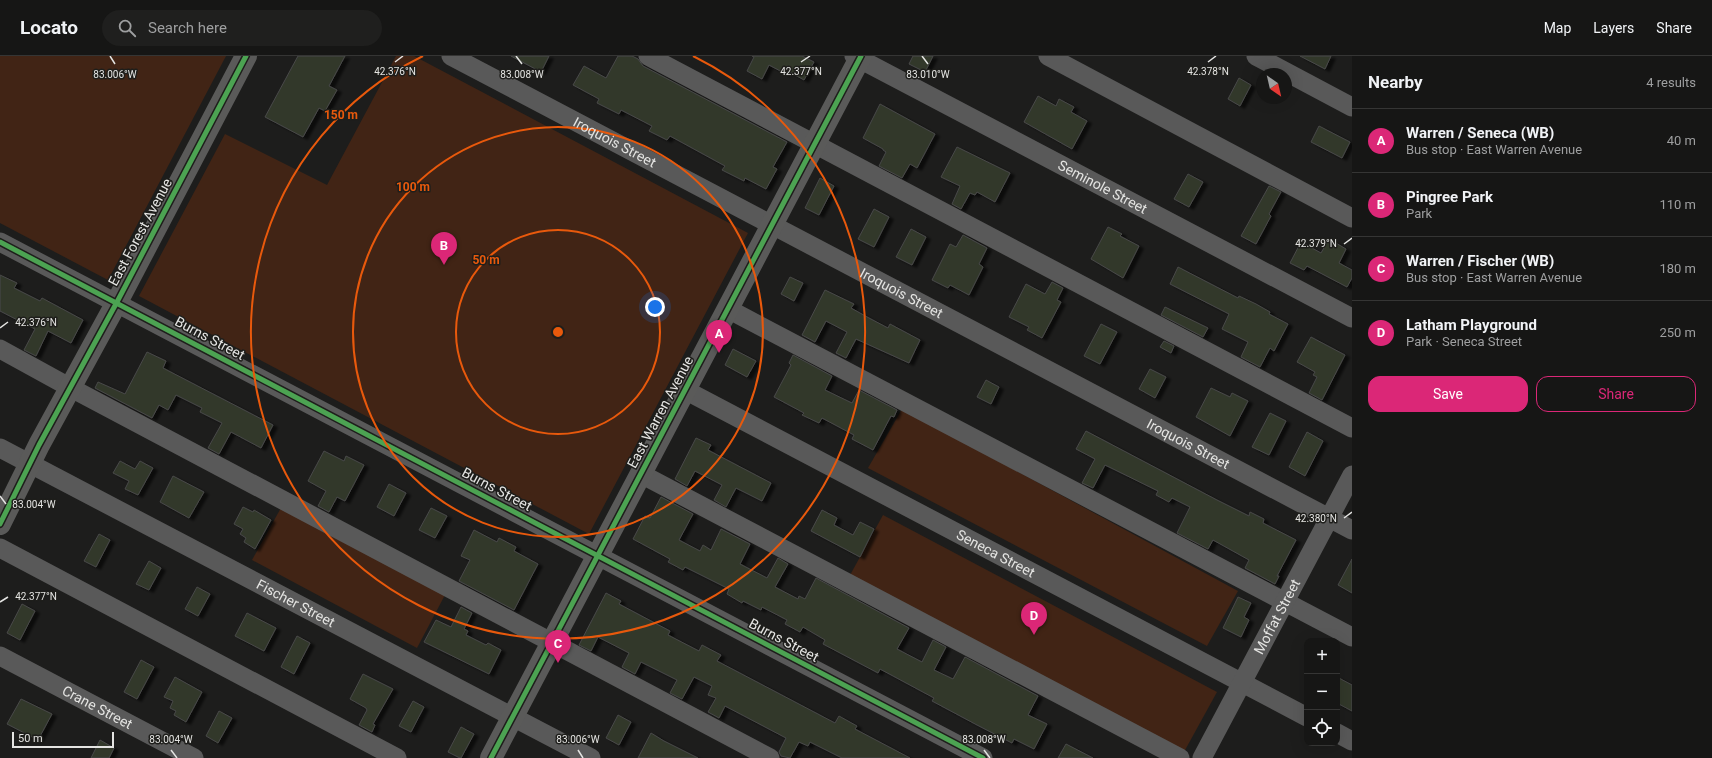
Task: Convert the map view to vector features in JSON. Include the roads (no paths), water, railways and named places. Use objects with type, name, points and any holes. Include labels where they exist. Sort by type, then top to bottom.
[{"type":"main road","name":"East Forest Avenue","points":[[0,524],[39,445],[117,302],[246,56]]},
{"type":"main road","name":"East Warren Avenue","points":[[491,758],[815,144],[858,57]]},
{"type":"street","name":"Iroquois Street","points":[[451,56],[1352,530]]},
{"type":"street","points":[[648,56],[1352,428]]},
{"type":"street","points":[[1048,56],[1352,218]]},
{"type":"street","points":[[1256,56],[1352,107]]},
{"type":"street","name":"Seminole Street","points":[[858,57],[1352,318]]},
{"type":"street","name":"Burns Street","points":[[0,242],[117,302],[983,758]]},
{"type":"street","points":[[728,309],[1352,637]]},
{"type":"street","points":[[0,349],[770,758]]},
{"type":"street","name":"Seneca Street","points":[[685,390],[1304,715]]},
{"type":"street","name":"Fischer Street","points":[[0,448],[591,758]]},
{"type":"street","points":[[641,474],[1180,758]]},
{"type":"street","name":"Moffat Street","points":[[1202,758],[1352,475]]},
{"type":"street","points":[[0,548],[397,758]]},
{"type":"street","name":"Crane Street","points":[[0,656],[194,758]]},
{"type":"street","points":[[1340,735],[1352,741]]},
{"type":"place","name":"Pingree Park","points":[[444,265]]},
{"type":"place","name":"Warren / Seneca (WB)","points":[[719,353]]},
{"type":"place","name":"Latham Playground","points":[[1034,635]]},
{"type":"place","name":"Warren / Fischer (WB)","points":[[558,663]]}]
